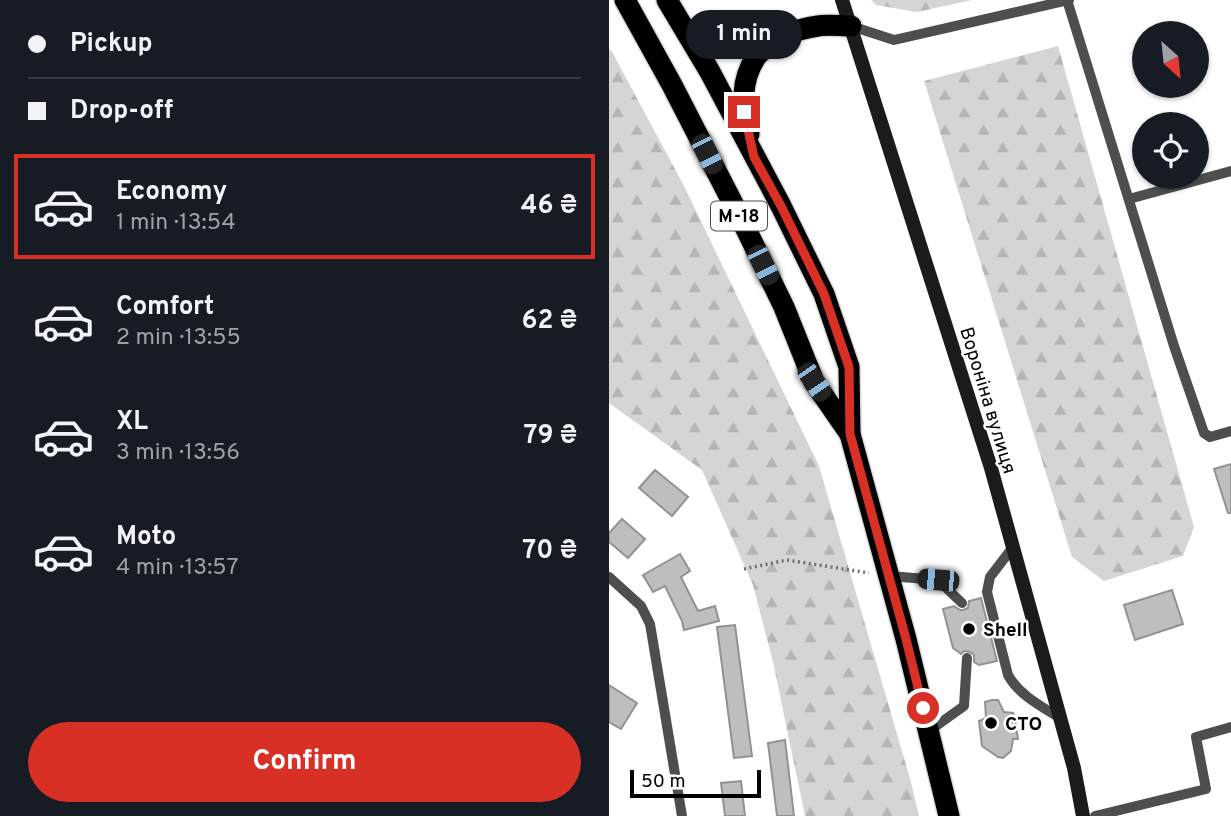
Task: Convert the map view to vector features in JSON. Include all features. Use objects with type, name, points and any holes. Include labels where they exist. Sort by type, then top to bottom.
[{"type":"highway","name":"М-18","points":[[625,0],[672,85],[784,307],[814,382],[850,434]]},
{"type":"highway","name":"М-18","points":[[670,2],[781,206],[824,294],[849,367],[850,434],[889,576],[949,816]]},
{"type":"highway","points":[[686,30],[701,40],[719,46],[741,46],[820,25],[851,26]]},
{"type":"highway","points":[[754,157],[744,112],[744,84],[757,55],[781,35]]},
{"type":"street","name":"Вороніна вулиця","points":[[842,0],[987,455],[1074,768],[1083,816]]},
{"type":"lane","points":[[851,26],[894,40],[1068,0],[1174,346],[1205,433],[1210,437],[1231,431]]},
{"type":"lane","points":[[1129,199],[1231,172]]},
{"type":"lane","points":[[1013,547],[990,577],[987,592],[1008,675],[1019,691],[1060,718]]},
{"type":"lane","points":[[889,576],[938,580],[962,603]]},
{"type":"lane","points":[[609,577],[641,606],[650,624],[682,816]]},
{"type":"lane","points":[[929,731],[964,706],[967,658]]},
{"type":"lane","points":[[1095,816],[1206,789],[1196,737],[1231,727]]},
{"type":"path","points":[[744,569],[787,560],[889,576]]},
{"type":"green space","points":[[871,0],[972,0],[917,12],[876,5]]},
{"type":"green space","points":[[1058,46],[1194,527],[1183,556],[1104,581],[1072,557],[924,81]]},
{"type":"green space","points":[[609,50],[684,186],[819,466],[919,816],[805,816],[773,662],[753,585],[702,470],[609,403]]},
{"type":"building","points":[[1231,464],[1231,513],[1228,513],[1214,469]]},
{"type":"building","points":[[655,470],[688,497],[672,516],[639,488]]},
{"type":"building","points":[[622,519],[645,539],[628,558],[609,542],[609,533]]},
{"type":"building","points":[[680,554],[690,571],[681,577],[698,611],[715,606],[719,621],[684,630],[665,586],[653,592],[643,575]]},
{"type":"building","points":[[1172,590],[1183,624],[1135,640],[1124,605]]},
{"type":"building","name":"Shell","points":[[981,598],[997,661],[979,665],[974,662],[974,655],[970,652],[964,651],[961,654],[953,648],[943,609],[954,606],[963,610],[968,608],[969,601]]},
{"type":"building","points":[[735,625],[752,756],[734,758],[717,627]]},
{"type":"building","points":[[609,685],[637,703],[621,729],[609,722]]},
{"type":"building","points":[[998,700],[1004,712],[1013,713],[1015,720],[1018,739],[1013,739],[1011,751],[1003,758],[982,746],[979,721],[986,718],[985,702]]},
{"type":"building","points":[[785,740],[794,816],[777,816],[768,743]]},
{"type":"building","points":[[741,781],[745,816],[725,816],[721,783]]},
{"type":"place","name":"Shell","points":[[969,629]]},
{"type":"place","name":"СТО","points":[[991,723]]},
{"type":"route","points":[[744,112],[754,157],[824,294],[849,367],[850,434],[923,708]]}]
